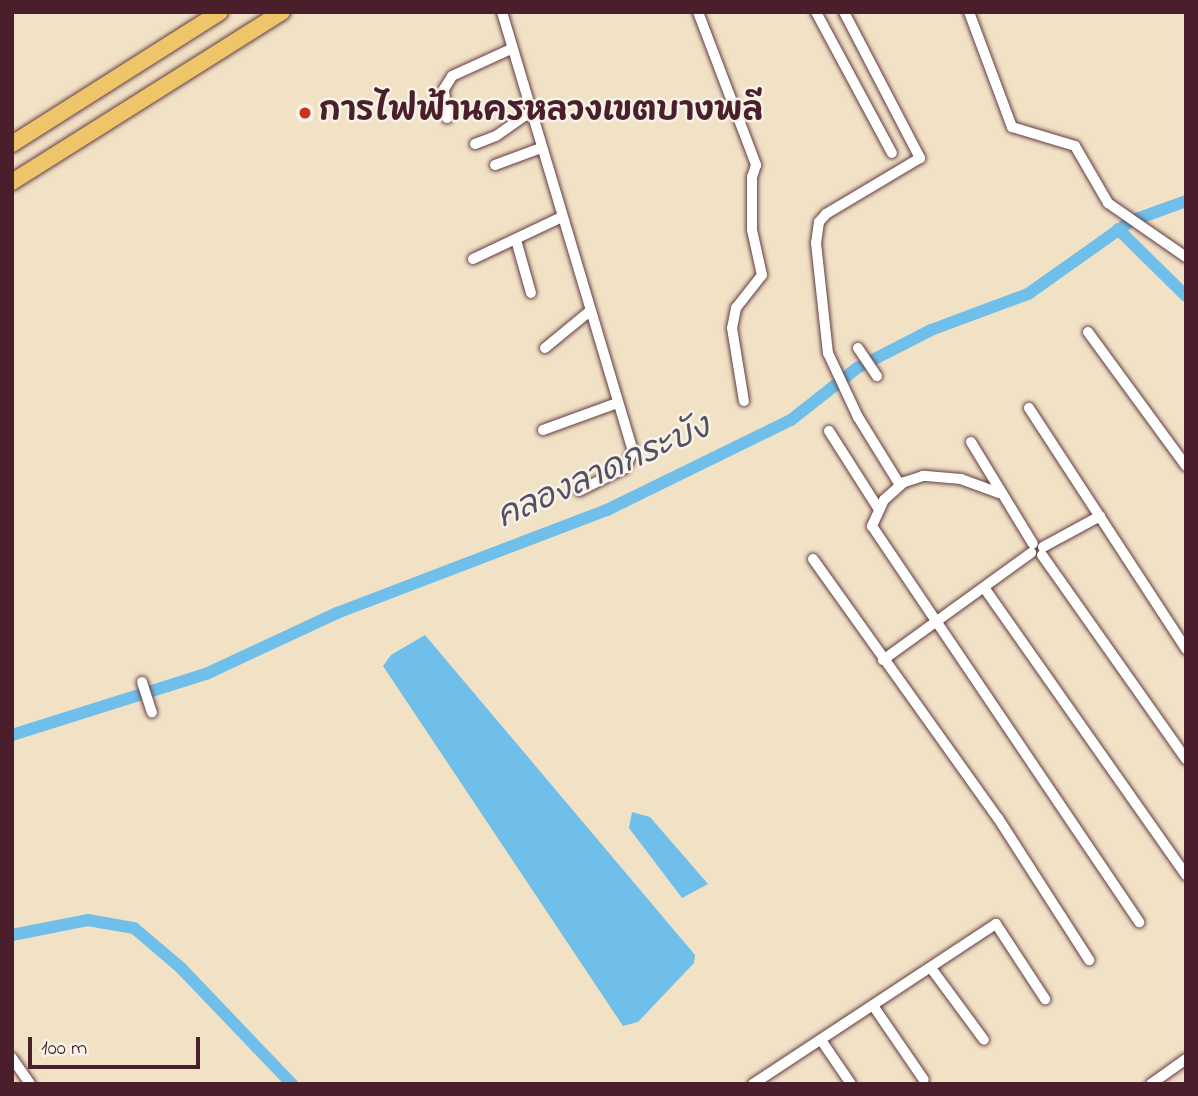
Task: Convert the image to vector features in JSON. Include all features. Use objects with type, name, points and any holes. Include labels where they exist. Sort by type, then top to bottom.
[{"type":"main road","points":[[12,144],[220,12]]},
{"type":"main road","points":[[12,183],[282,12]]},
{"type":"street","points":[[502,12],[632,458],[625,468],[579,491]]},
{"type":"street","points":[[698,12],[756,165],[752,177],[752,230],[762,275],[736,308],[732,328],[744,401]]},
{"type":"street","points":[[816,12],[892,153]]},
{"type":"street","points":[[844,12],[920,158],[819,222],[816,243],[828,353],[858,417],[900,485]]},
{"type":"street","points":[[969,12],[1008,122],[1019,131],[1065,140],[1075,146],[1108,203],[1186,257]]},
{"type":"street","points":[[447,118],[444,89],[452,76],[511,49]]},
{"type":"street","points":[[475,144],[496,136],[530,112]]},
{"type":"street","points":[[495,165],[541,148]]},
{"type":"street","points":[[473,259],[562,217]]},
{"type":"street","points":[[516,240],[531,293]]},
{"type":"street","points":[[544,348],[590,311]]},
{"type":"street","points":[[1088,332],[1186,466]]},
{"type":"street","points":[[859,350],[876,375]]},
{"type":"street","points":[[543,430],[617,403]]},
{"type":"street","points":[[1028,408],[1186,649]]},
{"type":"street","points":[[829,431],[878,508]]},
{"type":"street","points":[[971,442],[999,493],[1037,550],[1186,759]]},
{"type":"street","points":[[999,493],[935,474],[900,485],[878,508],[872,522],[878,538],[1139,922]]},
{"type":"street","points":[[883,660],[1037,550],[1100,516]]},
{"type":"street","points":[[813,559],[998,818],[1089,960]]},
{"type":"street","points":[[985,589],[1186,875]]},
{"type":"street","points":[[142,682],[152,712]]},
{"type":"street","points":[[753,1084],[766,1081],[821,1040],[996,924],[1045,999]]},
{"type":"street","points":[[931,968],[984,1040]]},
{"type":"street","points":[[874,1007],[924,1080]]},
{"type":"street","points":[[821,1040],[851,1084]]},
{"type":"street","points":[[1151,1084],[1186,1059]]},
{"type":"street","points":[[13,1061],[30,1084]]},
{"type":"water","points":[[425,635],[695,955],[694,963],[638,1022],[623,1026],[383,666],[391,655]]},
{"type":"water","points":[[632,812],[650,817],[708,884],[682,898],[629,828]]},
{"type":"waterway","name":"คลองลาดกระบัง","points":[[12,735],[206,674],[337,613],[607,510],[791,420],[857,368],[931,330],[1028,294],[1131,221],[1186,201]]},
{"type":"waterway","points":[[1118,229],[1186,296]]},
{"type":"waterway","points":[[12,935],[88,920],[134,928],[181,968],[292,1084]]},
{"type":"place","name":"การไฟฟ้านครหลวงเขตบางพลี","points":[[305,113]]}]
